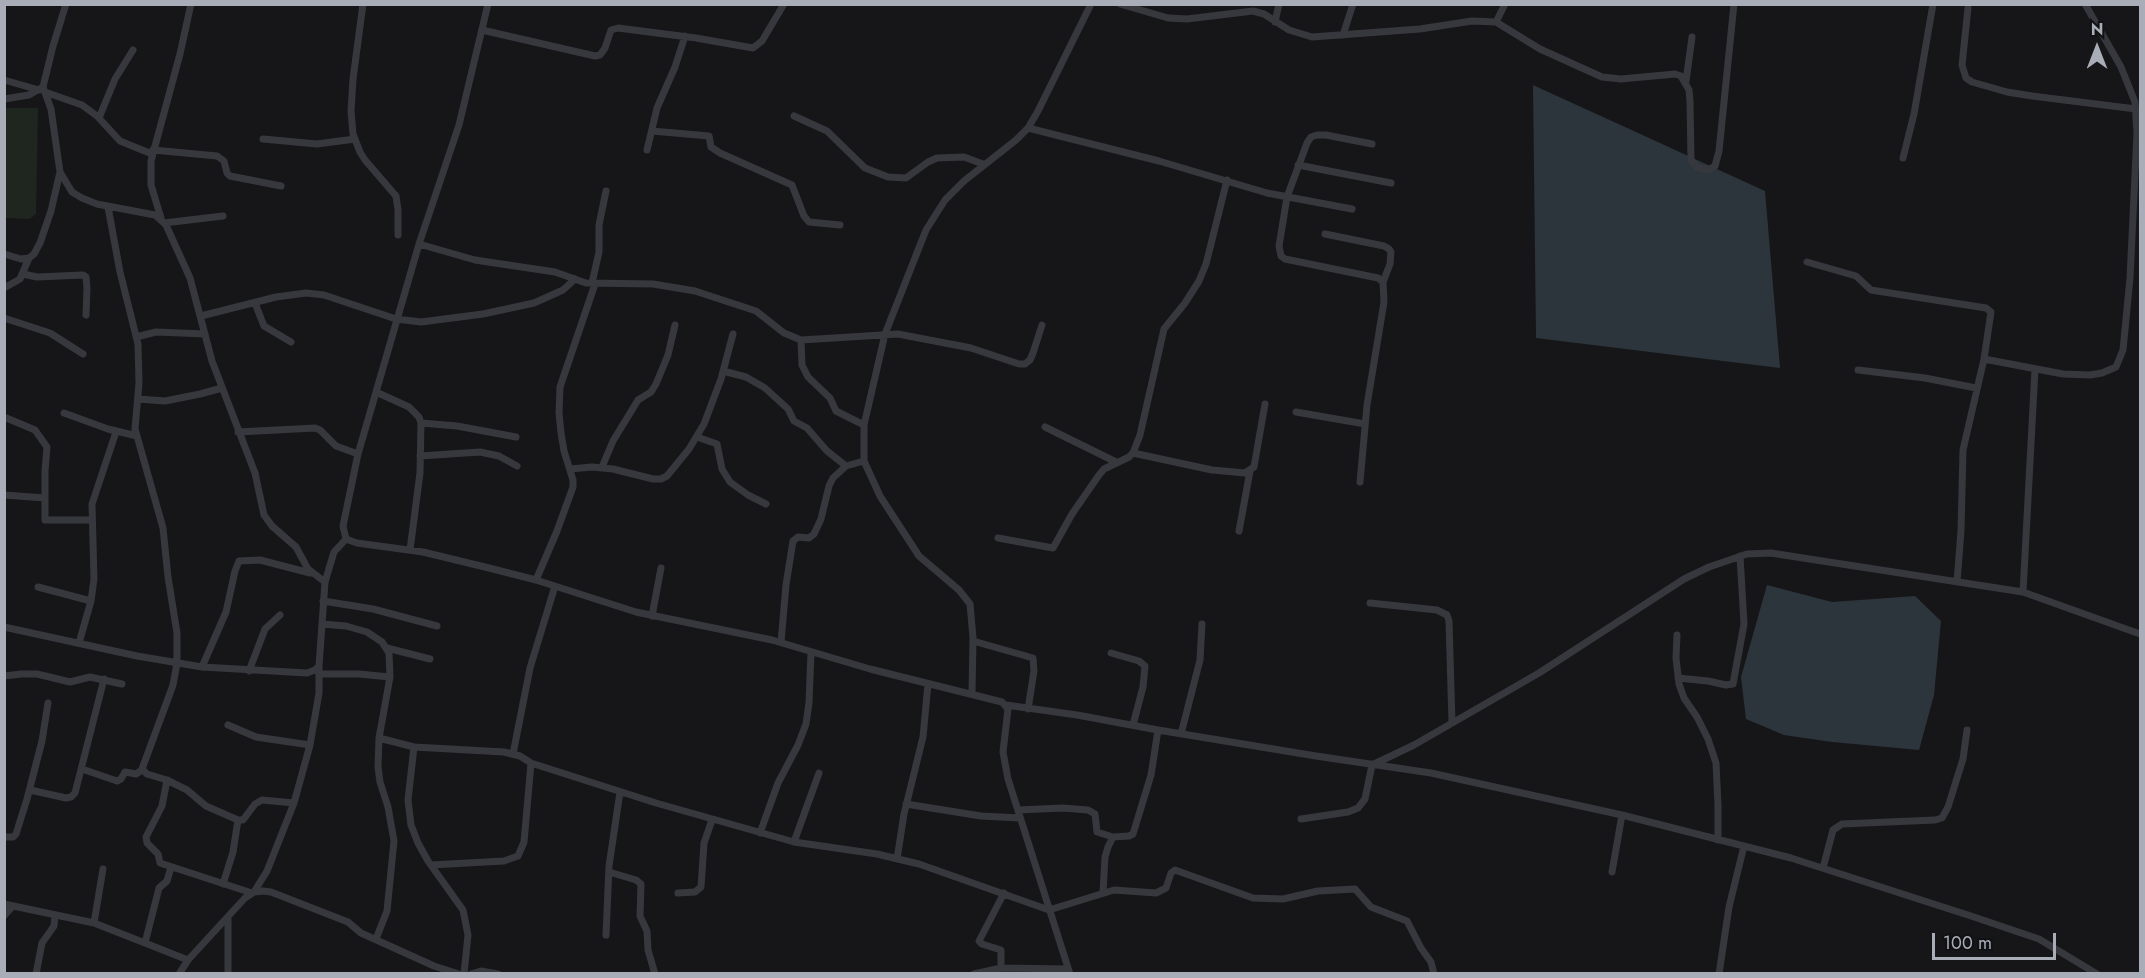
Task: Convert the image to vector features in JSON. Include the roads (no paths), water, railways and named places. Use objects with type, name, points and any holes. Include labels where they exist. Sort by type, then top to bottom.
[{"type":"street","points":[[4,288],[16,283],[23,274],[29,258],[38,249],[47,225],[60,172],[51,109],[43,90],[66,4]]},
{"type":"street","points":[[190,4],[180,54],[153,152],[151,185],[163,220],[190,278],[222,388],[255,473],[264,515],[272,526],[296,547],[308,569],[325,582]]},
{"type":"street","points":[[363,4],[352,79],[352,122],[355,139],[365,160],[396,196],[398,235]]},
{"type":"street","points":[[346,539],[343,526],[358,454],[418,244],[459,125],[488,4]]},
{"type":"street","points":[[482,30],[595,56],[602,52],[614,28],[755,47],[762,41],[784,4]]},
{"type":"street","points":[[972,693],[972,609],[968,600],[916,552],[879,496],[864,461],[864,425],[885,334],[907,273],[934,216],[945,200],[1028,128],[1090,4]]},
{"type":"street","points":[[1120,4],[1168,18],[1186,19],[1253,12],[1264,14],[1289,30],[1312,37],[1420,29],[1473,21],[1498,23],[1523,39],[1577,67],[1602,77],[1621,79],[1675,74],[1686,81]]},
{"type":"street","points":[[1275,22],[1279,4]]},
{"type":"street","points":[[1343,35],[1353,4]]},
{"type":"street","points":[[1498,23],[1505,4]]},
{"type":"street","points":[[1692,37],[1686,81],[1690,101],[1690,160],[1697,167],[1708,170],[1715,166],[1719,151],[1734,4]]},
{"type":"street","points":[[1903,158],[1914,114],[1933,4]]},
{"type":"street","points":[[1984,359],[2070,375],[2090,375],[2111,371],[2120,360],[2127,325],[2130,278],[2137,133],[2136,109],[2129,82],[2085,4]]},
{"type":"street","points":[[1968,8],[1962,65],[1966,78],[1971,82],[2007,92],[2136,109]]},
{"type":"street","points":[[647,150],[657,108],[675,67],[684,36]]},
{"type":"street","points":[[99,118],[133,50]]},
{"type":"street","points":[[4,80],[43,90],[82,105],[99,118],[120,141],[153,152],[217,156],[224,161],[230,176],[281,186]]},
{"type":"street","points":[[4,99],[43,90]]},
{"type":"street","points":[[794,116],[827,131],[865,168],[888,177],[906,178],[928,162],[938,158],[964,157],[983,165]]},
{"type":"street","points":[[1028,128],[1159,161],[1287,197],[1353,209]]},
{"type":"street","points":[[652,131],[709,136],[711,147],[720,153],[792,185],[806,220],[826,225],[840,225]]},
{"type":"street","points":[[1372,144],[1344,137],[1317,135],[1311,137],[1287,197],[1279,246],[1281,256],[1294,261],[1378,278],[1383,282]]},
{"type":"street","points":[[263,139],[317,144],[355,139]]},
{"type":"street","points":[[1298,165],[1391,183]]},
{"type":"street","points":[[60,172],[72,192],[108,207],[147,212],[163,220],[223,216]]},
{"type":"street","points":[[998,538],[1053,548],[1072,514],[1104,469],[1133,453],[1140,435],[1164,329],[1199,281],[1206,264],[1227,180]]},
{"type":"street","points":[[536,580],[573,487],[561,433],[560,387],[593,284],[599,252],[599,225],[606,191]]},
{"type":"street","points":[[108,207],[120,272],[136,337],[139,366],[136,436],[163,528],[177,633],[177,663],[171,691],[142,771]]},
{"type":"street","points":[[1325,234],[1384,246],[1391,252],[1390,264],[1383,282],[1384,302],[1373,361],[1360,482]]},
{"type":"street","points":[[418,244],[459,257],[536,267],[593,284],[659,285],[695,291],[746,307],[766,317],[784,333],[801,340],[885,334],[932,340],[1025,364],[1030,360],[1042,325]]},
{"type":"street","points":[[4,254],[21,259],[29,258]]},
{"type":"street","points":[[1807,262],[1856,276],[1871,290],[1986,308],[1991,312],[1984,359],[1963,450],[1962,512],[1957,582]]},
{"type":"street","points":[[23,274],[37,277],[83,275],[86,277],[87,288],[86,315]]},
{"type":"street","points":[[201,316],[288,295],[315,294],[396,320],[421,322],[504,310],[550,297],[564,290],[575,279]]},
{"type":"street","points":[[255,303],[264,326],[291,342]]},
{"type":"street","points":[[4,318],[50,333],[83,354]]},
{"type":"street","points":[[602,467],[613,441],[638,400],[651,392],[656,384],[668,355],[675,325]]},
{"type":"street","points":[[136,337],[156,332],[205,334]]},
{"type":"street","points":[[570,469],[602,467],[653,479],[661,479],[673,470],[697,437],[709,412],[733,334]]},
{"type":"street","points":[[801,340],[802,365],[808,377],[830,399],[836,411],[864,425]]},
{"type":"street","points":[[2023,592],[2035,369]]},
{"type":"street","points":[[1858,370],[1976,388]]},
{"type":"street","points":[[723,371],[746,377],[765,388],[788,409],[794,421],[807,428],[846,466]]},
{"type":"street","points":[[138,399],[173,400],[222,388]]},
{"type":"street","points":[[376,392],[409,407],[419,417],[421,423],[420,456],[410,550]]},
{"type":"street","points":[[1239,531],[1250,471],[1255,462],[1265,404]]},
{"type":"street","points":[[1296,412],[1365,424]]},
{"type":"street","points":[[64,413],[116,432],[136,436]]},
{"type":"street","points":[[4,417],[35,430],[47,447],[45,520],[91,520]]},
{"type":"street","points":[[421,423],[457,426],[516,437]]},
{"type":"street","points":[[1045,427],[1116,462]]},
{"type":"street","points":[[238,432],[315,428],[336,446],[358,454]]},
{"type":"street","points":[[79,643],[91,601],[94,579],[92,504],[116,432]]},
{"type":"street","points":[[697,437],[717,444],[725,476],[741,490],[766,504]]},
{"type":"street","points":[[420,456],[480,452],[499,456],[517,466]]},
{"type":"street","points":[[1133,453],[1212,470],[1239,473],[1250,471]]},
{"type":"street","points":[[781,642],[793,541],[798,537],[809,538],[814,534],[821,519],[833,478],[846,466],[864,461]]},
{"type":"street","points":[[4,495],[45,498]]},
{"type":"street","points":[[346,539],[357,543],[410,550],[536,580],[652,616],[741,632],[781,642],[928,684],[972,693],[1006,705],[1431,773],[1622,815],[1823,868],[2038,939],[2097,974]]},
{"type":"street","points":[[179,974],[188,960],[245,898],[253,893],[267,872],[294,803],[310,745],[319,693],[325,582],[334,552],[346,539]]},
{"type":"street","points":[[1372,765],[1452,723],[1553,663],[1672,586],[1709,567],[1740,556],[1771,553],[2023,592],[2140,634]]},
{"type":"street","points":[[1678,678],[1733,684],[1743,624],[1740,556]]},
{"type":"street","points":[[202,667],[226,612],[235,571],[240,561],[249,559],[269,562],[314,575]]},
{"type":"street","points":[[652,616],[661,568]]},
{"type":"street","points":[[513,754],[530,668],[555,586]]},
{"type":"street","points":[[38,587],[91,601]]},
{"type":"street","points":[[323,601],[373,609],[437,626]]},
{"type":"street","points":[[1370,603],[1437,610],[1447,615],[1452,723]]},
{"type":"street","points":[[249,671],[265,629],[280,615]]},
{"type":"street","points":[[322,624],[346,626],[367,632],[387,648],[430,659]]},
{"type":"street","points":[[1181,734],[1200,660],[1202,624]]},
{"type":"street","points":[[4,627],[202,667],[307,673],[320,670],[390,677]]},
{"type":"street","points":[[1677,635],[1678,678],[1684,698],[1697,717],[1716,763],[1718,840]]},
{"type":"street","points":[[973,641],[1033,658],[1034,671],[1028,709]]},
{"type":"street","points":[[376,939],[387,911],[394,841],[378,767],[379,738],[390,677],[387,648]]},
{"type":"street","points":[[760,832],[784,768],[803,734],[808,710],[811,652]]},
{"type":"street","points":[[1112,653],[1139,661],[1145,666],[1133,725]]},
{"type":"street","points":[[4,676],[29,674],[70,682],[85,677],[122,684]]},
{"type":"street","points":[[30,789],[69,798],[75,793],[104,679]]},
{"type":"street","points":[[897,859],[906,804],[923,737],[928,684]]},
{"type":"street","points":[[4,837],[13,837],[16,834],[42,741],[48,703]]},
{"type":"street","points":[[974,974],[1001,968],[1069,971],[1008,779],[1003,752],[1008,716],[1006,705]]},
{"type":"street","points":[[228,725],[256,738],[310,745]]},
{"type":"street","points":[[906,804],[981,816],[1063,808],[1088,810],[1095,814],[1097,832],[1113,837],[1129,836],[1133,834],[1151,775],[1158,730]]},
{"type":"street","points":[[1823,868],[1833,830],[1842,824],[1942,818],[1948,807],[1963,759],[1967,730]]},
{"type":"street","points":[[379,738],[414,747],[513,754],[531,763],[712,820],[794,843],[877,854],[897,859],[1004,893],[1049,910],[1103,892],[1122,889],[1156,893],[1166,888],[1171,873],[1175,870],[1253,898],[1267,900],[1318,891],[1354,889],[1371,907],[1407,921],[1420,948],[1431,962],[1434,974]]},
{"type":"street","points":[[167,780],[162,806],[147,832],[146,839],[158,854],[160,863],[253,893],[271,892],[348,922],[361,933],[434,966],[462,974],[468,935],[463,910],[418,843],[409,814],[408,800],[414,747]]},
{"type":"street","points":[[431,865],[504,861],[518,856],[524,842],[531,763]]},
{"type":"street","points":[[1301,819],[1348,812],[1358,808],[1365,799],[1372,765]]},
{"type":"street","points":[[82,769],[117,781],[125,772],[135,774],[142,771],[187,789],[206,806],[238,820],[243,820],[259,801],[294,803]]},
{"type":"street","points":[[794,843],[819,773]]},
{"type":"street","points":[[606,935],[609,872],[620,792]]},
{"type":"street","points":[[1612,872],[1622,815]]},
{"type":"street","points":[[223,884],[233,852],[238,820]]},
{"type":"street","points":[[678,893],[695,892],[701,887],[704,843],[712,820]]},
{"type":"street","points":[[1103,892],[1105,857],[1113,837]]},
{"type":"street","points":[[1719,974],[1729,907],[1743,846]]},
{"type":"street","points":[[145,943],[159,888],[167,881],[171,867]]},
{"type":"street","points":[[94,923],[103,869]]},
{"type":"street","points":[[609,872],[636,880],[641,884],[643,894],[640,916],[645,925],[648,950],[655,974]]},
{"type":"street","points":[[1001,968],[1001,950],[982,944],[979,940],[1004,893]]},
{"type":"street","points":[[4,904],[94,923],[188,960]]},
{"type":"street","points":[[4,916],[12,907]]},
{"type":"street","points":[[36,974],[42,943],[54,926],[55,915]]},
{"type":"street","points":[[228,918],[228,974]]},
{"type":"street","points":[[471,974],[481,971],[498,974]]}]
